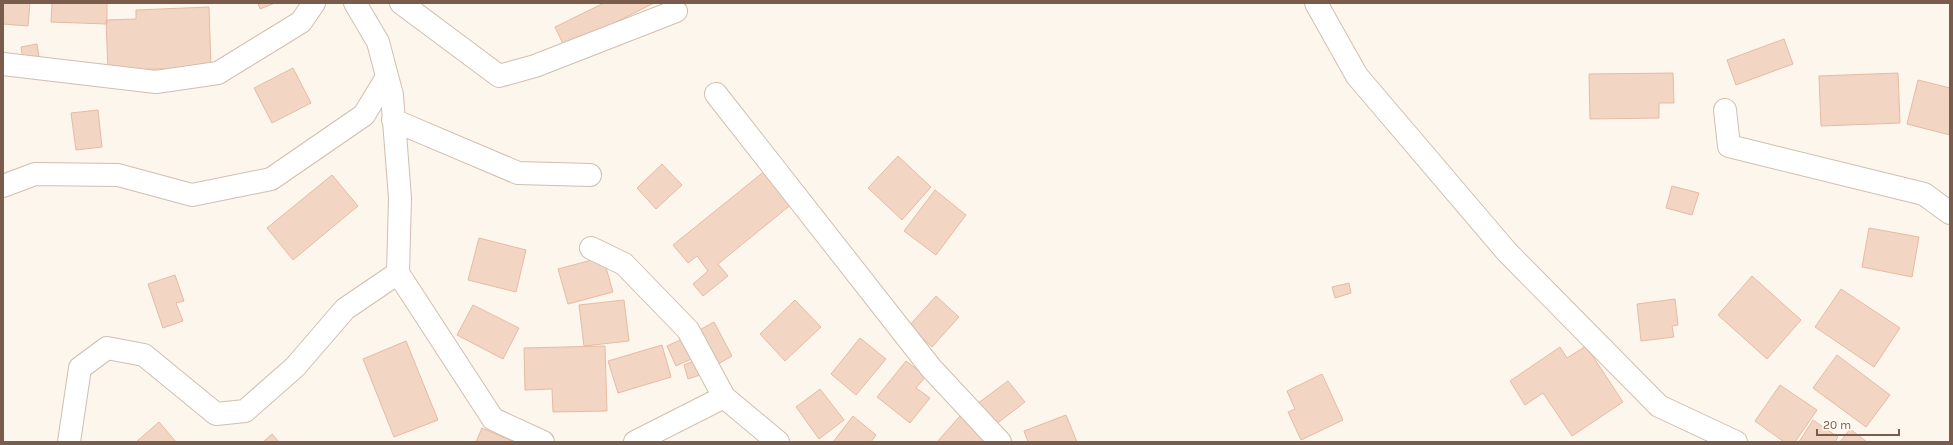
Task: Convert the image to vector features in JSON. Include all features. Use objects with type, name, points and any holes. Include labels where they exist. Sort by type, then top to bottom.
[{"type":"street","points":[[3,64],[156,82],[218,73],[301,22],[314,3]]},
{"type":"street","points":[[355,3],[378,42],[392,95],[400,198],[398,273],[493,419],[543,442]]},
{"type":"street","points":[[401,3],[499,76],[535,66],[676,11]]},
{"type":"street","points":[[1316,3],[1357,76],[1507,252],[1659,406],[1736,442]]},
{"type":"street","points":[[3,186],[35,174],[118,175],[192,195],[271,179],[364,115],[387,77]]},
{"type":"street","points":[[716,94],[931,368],[1000,442]]},
{"type":"street","points":[[1725,110],[1729,146],[1924,194],[1950,213]]},
{"type":"street","points":[[394,120],[518,173],[590,175]]},
{"type":"street","points":[[591,248],[624,264],[688,330],[724,397],[778,442]]},
{"type":"street","points":[[69,442],[80,368],[107,348],[144,354],[216,414],[245,411],[295,367],[345,309],[398,273]]},
{"type":"street","points":[[635,442],[724,397]]},
{"type":"building","points":[[3,3],[30,3],[28,26],[3,24]]},
{"type":"building","points":[[52,3],[107,3],[107,24],[51,22]]},
{"type":"building","points":[[258,3],[275,3],[260,9]]},
{"type":"building","points":[[604,3],[654,3],[565,48],[555,27]]},
{"type":"building","points":[[209,7],[211,68],[108,70],[106,20],[136,19],[136,10]]},
{"type":"building","points":[[1784,39],[1793,64],[1736,85],[1727,60]]},
{"type":"building","points":[[37,44],[40,63],[24,66],[21,47]]},
{"type":"building","points":[[293,68],[311,103],[272,123],[254,88]]},
{"type":"building","points":[[1673,73],[1674,103],[1659,103],[1659,118],[1590,119],[1589,74]]},
{"type":"building","points":[[1898,73],[1900,123],[1821,126],[1819,76]]},
{"type":"building","points":[[1918,80],[1950,88],[1950,135],[1907,124]]},
{"type":"building","points":[[98,110],[102,147],[76,150],[71,113]]},
{"type":"building","points":[[898,156],[931,187],[902,220],[868,188]]},
{"type":"building","points":[[662,164],[682,185],[656,209],[637,188]]},
{"type":"building","points":[[766,170],[793,203],[718,264],[728,276],[703,296],[693,284],[708,271],[697,256],[688,263],[673,245]]},
{"type":"building","points":[[332,175],[358,206],[293,260],[267,228]]},
{"type":"building","points":[[1672,186],[1699,193],[1692,215],[1666,208]]},
{"type":"building","points":[[935,190],[966,215],[936,255],[904,231]]},
{"type":"building","points":[[1869,228],[1919,237],[1912,277],[1862,267]]},
{"type":"building","points":[[479,238],[526,250],[516,292],[468,280]]},
{"type":"building","points":[[603,257],[613,292],[568,304],[558,269]]},
{"type":"building","points":[[175,275],[184,301],[176,303],[183,321],[163,328],[148,284]]},
{"type":"building","points":[[1752,276],[1801,320],[1767,359],[1718,315]]},
{"type":"building","points":[[1349,283],[1351,293],[1335,298],[1332,287]]},
{"type":"building","points":[[1841,289],[1900,328],[1874,367],[1815,327]]},
{"type":"building","points":[[936,296],[959,317],[932,347],[909,326]]},
{"type":"building","points":[[1675,299],[1678,325],[1672,326],[1674,337],[1641,341],[1637,304]]},
{"type":"building","points":[[624,300],[629,341],[584,346],[579,305]]},
{"type":"building","points":[[795,300],[821,327],[785,361],[760,334]]},
{"type":"building","points":[[473,305],[519,328],[503,359],[457,335]]},
{"type":"building","points":[[714,322],[732,356],[713,367],[694,333]]},
{"type":"building","points":[[691,335],[700,355],[676,366],[667,346]]},
{"type":"building","points":[[860,338],[886,359],[856,395],[831,374]]},
{"type":"building","points":[[406,341],[438,420],[394,437],[363,359]]},
{"type":"building","points":[[662,345],[671,377],[618,393],[608,361]]},
{"type":"building","points":[[605,346],[607,411],[553,412],[552,389],[525,390],[524,348]]},
{"type":"building","points":[[1586,346],[1623,402],[1572,436],[1543,393],[1525,405],[1510,381],[1560,347],[1567,358]]},
{"type":"building","points":[[1837,355],[1890,395],[1866,427],[1813,388]]},
{"type":"building","points":[[696,360],[700,375],[688,379],[684,365]]},
{"type":"building","points":[[906,361],[926,376],[916,388],[930,398],[910,423],[877,397]]},
{"type":"building","points":[[1322,374],[1343,420],[1301,440],[1288,412],[1295,409],[1287,391]]},
{"type":"building","points":[[1008,381],[1025,402],[991,428],[974,406]]},
{"type":"building","points":[[1780,385],[1817,410],[1795,442],[1784,442],[1755,421]]},
{"type":"building","points":[[820,389],[844,420],[819,439],[796,407]]},
{"type":"building","points":[[1066,415],[1077,442],[1028,442],[1024,431]]},
{"type":"building","points":[[853,416],[876,435],[871,442],[833,442]]},
{"type":"building","points":[[960,416],[989,442],[937,442]]},
{"type":"building","points":[[1813,420],[1838,437],[1835,442],[1799,442]]},
{"type":"building","points":[[159,422],[176,442],[136,442]]},
{"type":"building","points":[[482,428],[514,442],[476,442]]},
{"type":"building","points":[[1850,429],[1867,442],[1840,442]]},
{"type":"building","points":[[272,434],[279,442],[263,442]]}]
